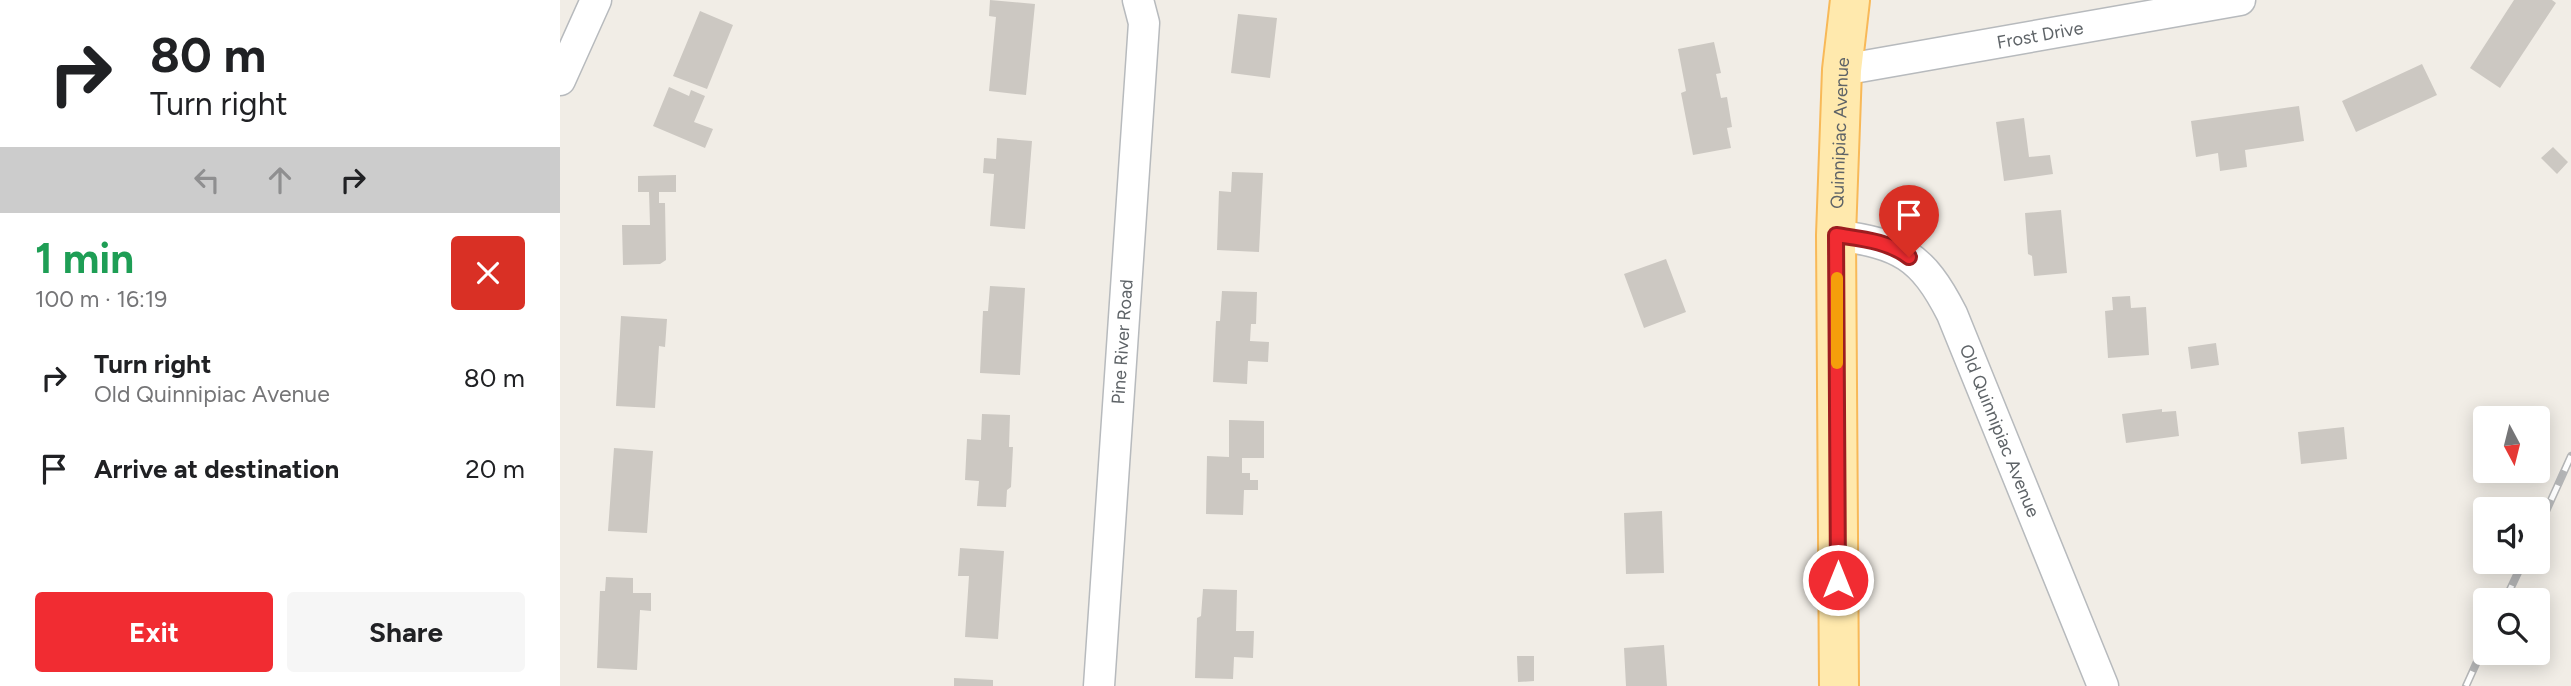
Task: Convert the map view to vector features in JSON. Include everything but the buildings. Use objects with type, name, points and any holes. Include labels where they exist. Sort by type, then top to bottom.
[{"type":"main road","name":"Quinnipiac Avenue","points":[[1839,686],[1836,235],[1842,70],[1850,0]]},
{"type":"street","points":[[560,80],[596,0]]},
{"type":"street","name":"Pine River Road","points":[[1099,686],[1144,23],[1138,0]]},
{"type":"street","name":"Frost Drive","points":[[1842,70],[2240,0]]},
{"type":"street","name":"Old Quinnipiac Avenue","points":[[1836,235],[1869,239],[1897,248],[1922,266],[1939,288],[1952,314],[2103,686]]},
{"type":"railway","points":[[2550,502],[2571,456]]},
{"type":"railway","points":[[2511,588],[2517,574]]},
{"type":"railway","points":[[2466,686],[2476,665]]},
{"type":"slow traffic","points":[[1837,278],[1837,363]]},
{"type":"route","points":[[1838,580],[1836,235],[1869,239],[1897,248],[1909,257]]}]
